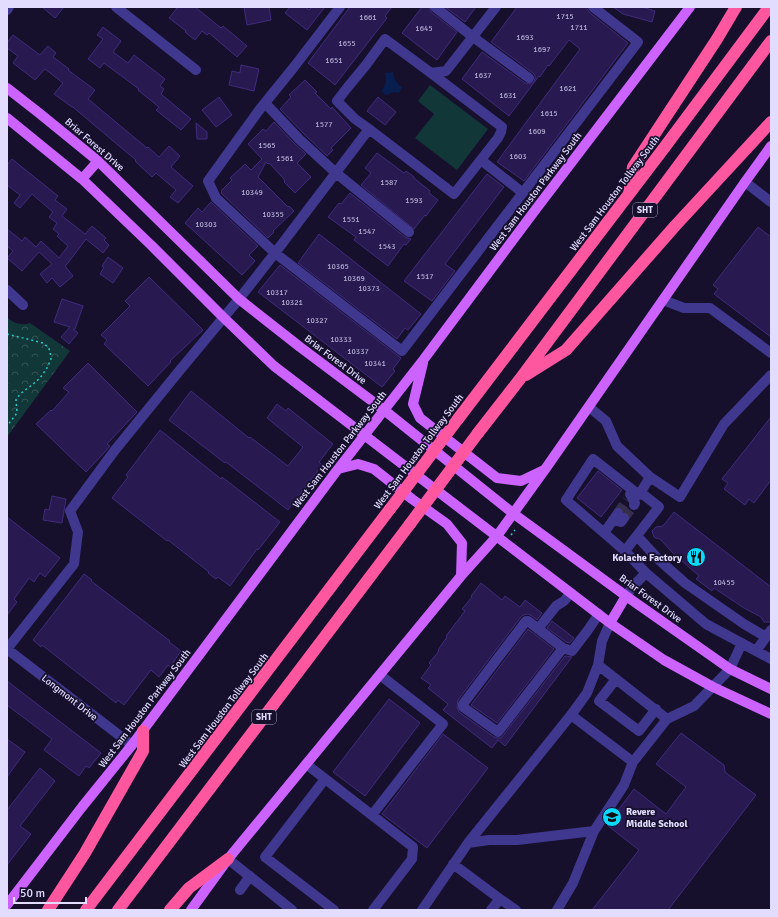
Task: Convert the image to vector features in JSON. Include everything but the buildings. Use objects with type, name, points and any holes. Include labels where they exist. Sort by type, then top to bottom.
[{"type":"highway","points":[[629,194],[633,166],[736,7]]},
{"type":"highway","name":"West Sam Houston Tollway South","points":[[86,910],[769,7]]},
{"type":"highway","name":"SHT","points":[[118,910],[520,379],[771,41]]},
{"type":"highway","points":[[520,379],[566,350],[675,226],[771,122]]},
{"type":"highway","points":[[48,910],[88,847],[143,751],[143,731]]},
{"type":"highway","points":[[170,910],[189,888],[228,859]]},
{"type":"main road","name":"West Sam Houston Parkway South","points":[[7,905],[82,807],[143,731],[338,469],[424,359],[690,7]]},
{"type":"main road","name":"Briar Forest Drive","points":[[7,88],[98,161],[239,299],[300,347],[384,410],[514,514],[626,596],[730,669],[771,689]]},
{"type":"main road","points":[[7,118],[82,179],[274,366],[610,623],[664,660],[713,687],[771,714]]},
{"type":"main road","points":[[191,910],[228,859],[461,576],[514,514],[771,146]]},
{"type":"main road","points":[[82,179],[98,161]]},
{"type":"main road","points":[[424,359],[412,404],[420,418],[497,478],[521,481],[546,468]]},
{"type":"main road","points":[[338,469],[358,464],[374,469],[447,524],[462,543],[461,576]]},
{"type":"main road","points":[[610,623],[626,596]]},
{"type":"street","points":[[116,7],[196,70]]},
{"type":"street","points":[[340,7],[265,103],[208,181],[216,198],[275,253],[402,351],[638,42],[592,7]]},
{"type":"street","points":[[435,7],[529,78]]},
{"type":"street","points":[[431,73],[446,71],[496,7]]},
{"type":"street","points":[[385,39],[431,73],[502,127],[498,138],[454,194],[355,119],[337,101],[366,66],[385,39]]},
{"type":"street","points":[[265,103],[299,139],[336,174],[409,232]]},
{"type":"street","points":[[7,649],[74,564],[78,532],[70,511],[115,450],[239,299],[369,129]]},
{"type":"street","points":[[481,160],[523,193]]},
{"type":"street","points":[[745,182],[771,202]]},
{"type":"street","points":[[7,290],[23,305]]},
{"type":"street","points":[[663,300],[684,308],[710,308],[771,353]]},
{"type":"street","points":[[589,407],[606,420],[617,446],[650,477],[680,497],[724,424],[771,375]]},
{"type":"street","points":[[625,551],[659,507],[633,496],[593,459],[566,500],[625,551],[646,573],[706,624],[771,659]]},
{"type":"street","points":[[633,496],[650,477]]},
{"type":"street","points":[[604,533],[618,517]]},
{"type":"street","points":[[637,536],[659,560],[685,583],[744,624],[769,634],[756,651]]},
{"type":"street","points":[[626,596],[633,586],[646,573]]},
{"type":"street","points":[[538,629],[556,606],[564,601],[571,593]]},
{"type":"street","points":[[552,621],[561,610],[564,601]]},
{"type":"street","points":[[563,648],[500,731],[497,732],[463,707],[463,704],[527,620],[570,652],[573,651],[599,614]]},
{"type":"street","points":[[575,638],[584,628],[592,623]]},
{"type":"street","points":[[422,910],[468,843],[587,693],[598,665],[602,641],[610,623]]},
{"type":"street","points":[[557,910],[573,884],[594,832],[624,784],[633,762],[668,719],[694,706],[730,669],[742,643]]},
{"type":"street","name":"Longmont Drive","points":[[7,649],[132,745]]},
{"type":"street","points":[[598,665],[668,719]]},
{"type":"street","points":[[372,815],[443,724],[380,675]]},
{"type":"street","points":[[616,679],[599,701],[639,731],[656,709]]},
{"type":"street","points":[[571,715],[633,762]]},
{"type":"street","points":[[306,764],[413,847],[412,859],[373,910]]},
{"type":"street","points":[[325,779],[265,857],[334,910]]},
{"type":"street","points":[[468,843],[489,840],[517,840],[594,832]]},
{"type":"street","points":[[228,859],[292,910]]},
{"type":"street","points":[[453,864],[516,910]]},
{"type":"street","points":[[240,890],[250,876]]},
{"type":"street","points":[[491,910],[500,899]]},
{"type":"path","points":[[7,334],[43,343],[50,351],[51,360],[40,378],[20,394],[16,400],[17,413],[7,426]]},
{"type":"green space","points":[[430,85],[488,129],[457,170],[415,138],[434,114],[418,101]]},
{"type":"green space","points":[[7,317],[17,323],[30,323],[70,351],[7,437]]},
{"type":"water","points":[[393,72],[396,81],[402,87],[399,93],[394,92],[386,95],[381,91],[386,82],[385,73]]},
{"type":"tunnel","points":[[618,513],[627,500]]},
{"type":"tunnel","points":[[624,518],[634,505]]},
{"type":"place","name":"Kolache Factory","points":[[696,557]]},
{"type":"place","name":"Revere Middle School","points":[[612,817]]}]
